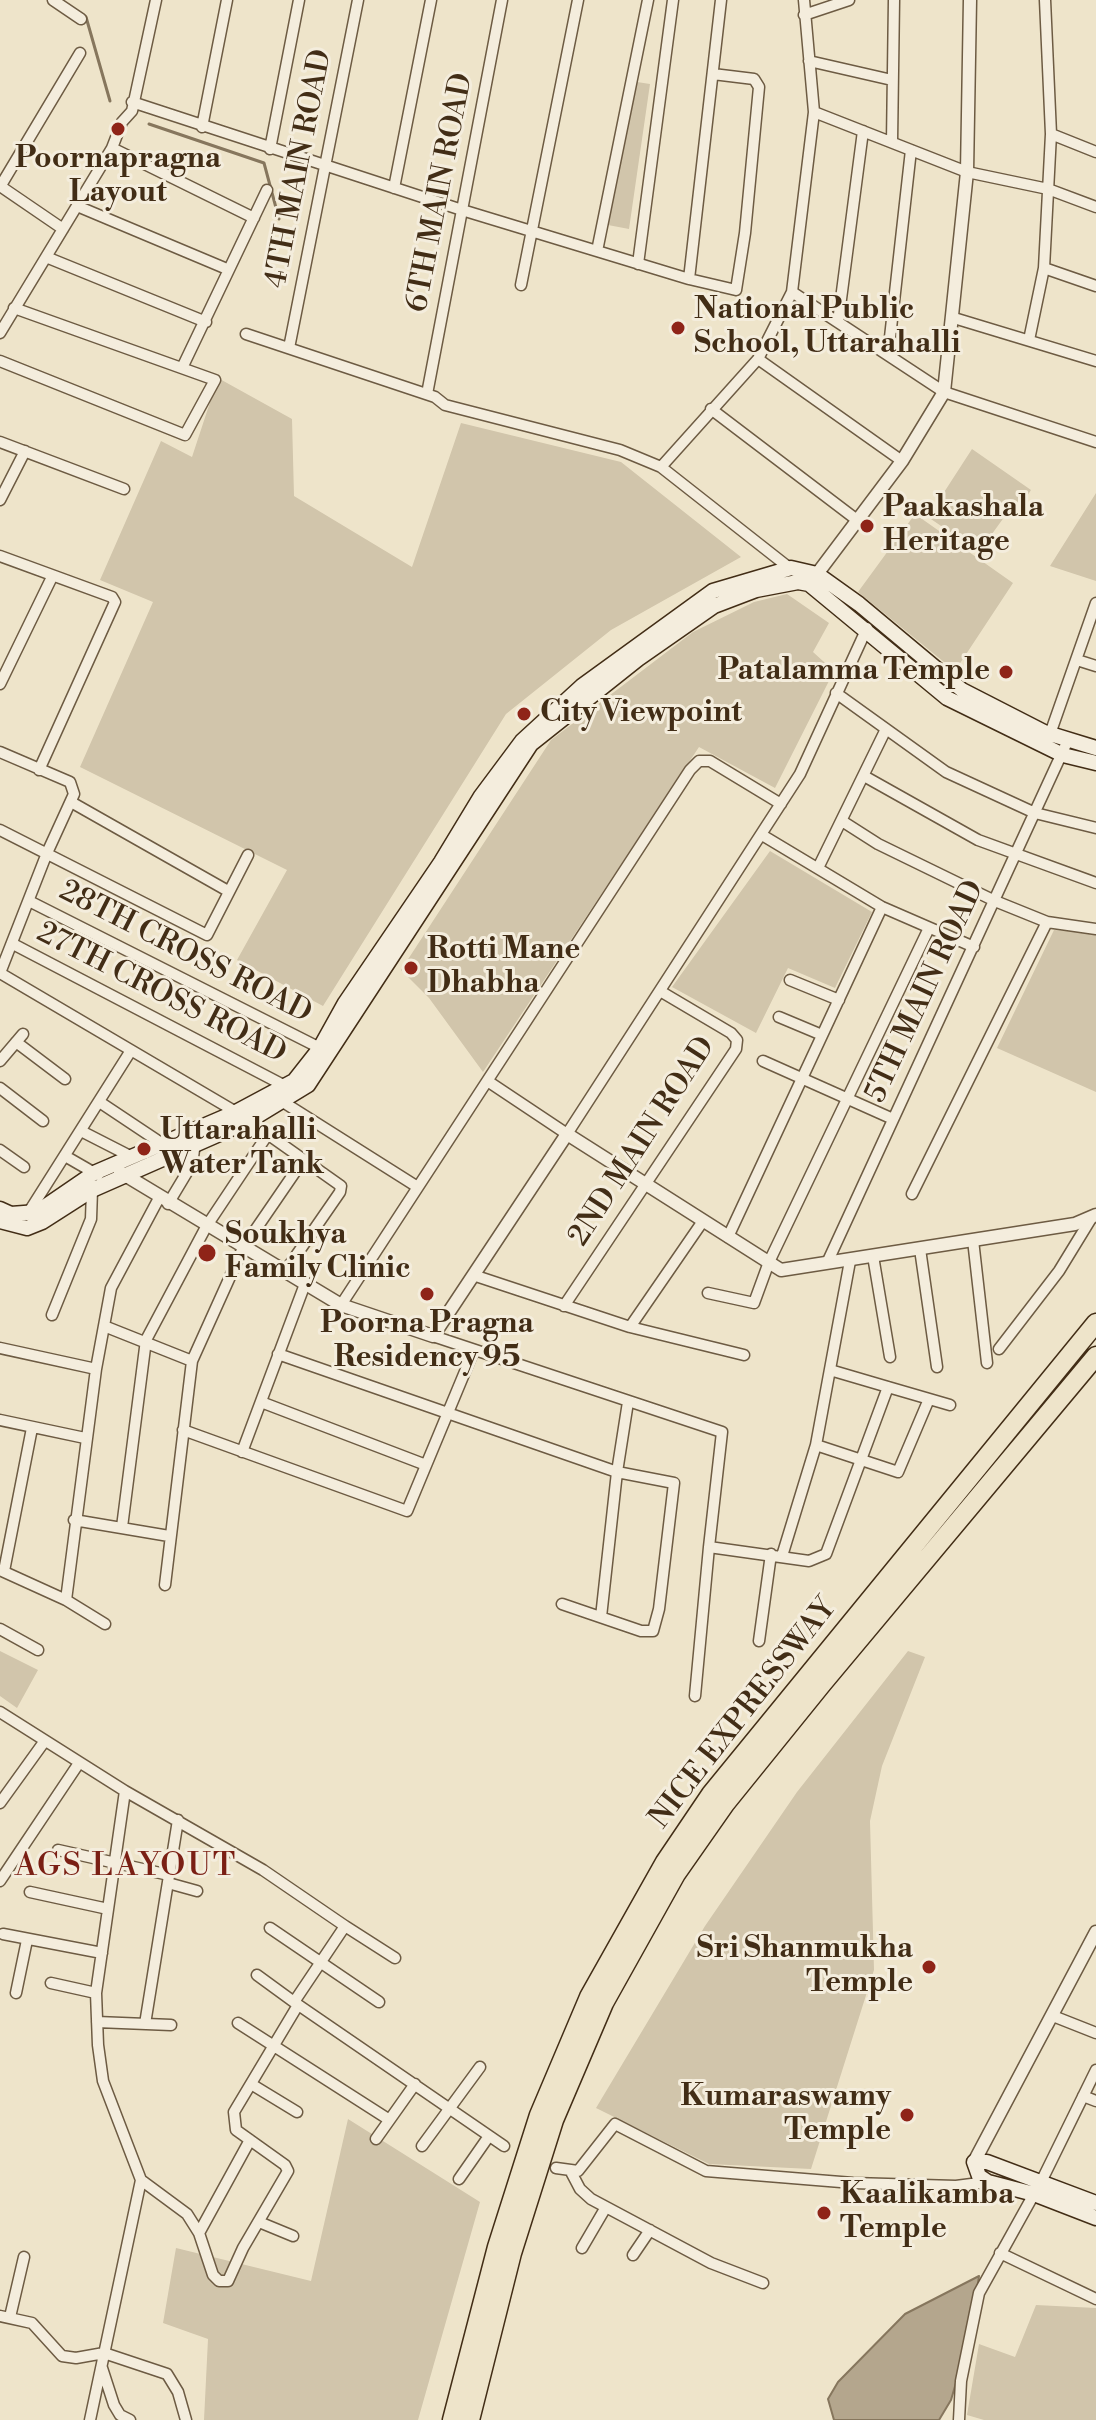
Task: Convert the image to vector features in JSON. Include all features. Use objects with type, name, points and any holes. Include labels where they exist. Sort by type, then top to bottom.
[{"type":"highway","name":"NICE EXPRESSWAY","points":[[470,2420],[473,2374],[497,2247],[539,2115],[589,1997],[665,1862],[711,1794],[1096,1323]]},
{"type":"highway","name":"NICE EXPRESSWAY","points":[[452,2420],[473,2374],[554,2120],[604,2003],[676,1874],[725,1804],[822,1684],[1096,1356]]},
{"type":"main road","points":[[0,1221],[27,1228],[92,1190],[195,1143],[287,1087],[320,1048],[345,1003],[481,796],[522,741],[582,686],[713,591],[791,568],[867,628],[947,698],[1063,755],[1096,763]]},
{"type":"main road","points":[[0,1209],[27,1215],[37,1212],[109,1165],[161,1143],[283,1102],[308,1085],[531,744],[638,659],[714,606],[756,590],[808,580],[859,604],[962,690],[1050,734],[1096,748]]},
{"type":"main road","points":[[1096,2203],[1037,2188],[988,2182],[979,2176],[974,2162],[987,2162],[1037,2188],[1096,2218]]},
{"type":"street","points":[[53,0],[81,19]]},
{"type":"street","points":[[132,103],[156,0]]},
{"type":"street","points":[[202,127],[227,0]]},
{"type":"street","points":[[270,149],[299,0]]},
{"type":"street","name":"4TH MAIN ROAD","points":[[289,348],[358,0]]},
{"type":"street","points":[[394,188],[431,0]]},
{"type":"street","name":"6TH MAIN ROAD","points":[[431,396],[502,0]]},
{"type":"street","points":[[521,285],[578,0]]},
{"type":"street","points":[[597,251],[648,0]]},
{"type":"street","points":[[638,264],[673,0]]},
{"type":"street","points":[[689,279],[721,0]]},
{"type":"street","points":[[661,467],[758,359],[792,292],[814,112],[804,0]]},
{"type":"street","points":[[804,15],[849,0]]},
{"type":"street","points":[[892,142],[894,0]]},
{"type":"street","points":[[808,580],[902,461],[944,392],[967,172],[970,0]]},
{"type":"street","points":[[1029,340],[1044,268],[1051,134],[1045,0]]},
{"type":"street","points":[[63,229],[0,186],[80,53]]},
{"type":"street","points":[[809,61],[892,80]]},
{"type":"street","points":[[0,333],[112,148],[124,107],[132,103],[462,210],[689,279],[737,289],[759,87],[754,79],[713,74]]},
{"type":"street","points":[[814,112],[967,172],[1048,189],[1096,207]]},
{"type":"street","points":[[838,322],[863,131]]},
{"type":"street","points":[[1051,134],[1096,152]]},
{"type":"street","points":[[112,148],[254,218]]},
{"type":"street","points":[[888,355],[911,150]]},
{"type":"street","points":[[182,368],[267,190]]},
{"type":"street","points":[[77,206],[227,269]]},
{"type":"street","points":[[46,257],[206,322]]},
{"type":"street","points":[[1044,268],[1096,286]]},
{"type":"street","points":[[792,292],[944,392],[1096,442]]},
{"type":"street","points":[[0,361],[185,435],[215,380],[14,308]]},
{"type":"street","points":[[954,318],[1096,361]]},
{"type":"street","points":[[246,334],[431,396],[445,405],[453,404],[620,450],[661,467],[791,568]]},
{"type":"street","points":[[758,359],[902,461]]},
{"type":"street","points":[[711,409],[857,520]]},
{"type":"street","points":[[0,442],[124,489]]},
{"type":"street","points":[[0,500],[25,451]]},
{"type":"street","points":[[0,556],[112,597],[114,607],[39,770]]},
{"type":"street","points":[[0,684],[52,577]]},
{"type":"street","points":[[1050,734],[1096,603]]},
{"type":"street","points":[[433,1336],[476,1276],[800,774],[867,628]]},
{"type":"street","points":[[1077,660],[1096,666]]},
{"type":"street","points":[[836,693],[946,772],[1035,813],[1096,828]]},
{"type":"street","points":[[818,868],[886,729]]},
{"type":"street","name":"5TH MAIN ROAD","points":[[827,1263],[1068,740]]},
{"type":"street","points":[[0,752],[70,782],[74,794],[47,853],[0,973],[242,1117],[337,1181],[340,1192],[284,1273]]},
{"type":"street","points":[[341,1305],[690,770],[699,761],[710,761],[781,804]]},
{"type":"street","points":[[864,776],[913,806],[1016,857],[1096,883]]},
{"type":"street","points":[[71,802],[228,891]]},
{"type":"street","points":[[842,821],[891,851],[995,901],[1047,922],[1096,929]]},
{"type":"street","points":[[1,831],[207,935],[248,855]]},
{"type":"street","points":[[762,835],[882,907],[974,947]]},
{"type":"street","name":"28TH CROSS ROAD","points":[[29,901],[320,1048]]},
{"type":"street","points":[[728,1237],[882,907]]},
{"type":"street","points":[[912,1194],[1047,922]]},
{"type":"street","points":[[708,1293],[754,1303],[769,1262],[845,1099],[929,928]]},
{"type":"street","name":"27TH CROSS ROAD","points":[[13,944],[287,1087]]},
{"type":"street","points":[[790,980],[839,1000]]},
{"type":"street","name":"2ND MAIN ROAD","points":[[564,1306],[736,1049],[737,1040],[660,991]]},
{"type":"street","points":[[779,1017],[822,1035]]},
{"type":"street","points":[[0,1061],[19,1038],[65,1079]]},
{"type":"street","points":[[27,1215],[83,1132],[130,1052]]},
{"type":"street","points":[[763,1061],[893,1119]]},
{"type":"street","points":[[489,1082],[781,1270],[1075,1224],[1094,1216]]},
{"type":"street","points":[[0,1088],[43,1121]]},
{"type":"street","points":[[283,1102],[416,1186]]},
{"type":"street","points":[[101,1103],[161,1143]]},
{"type":"street","points":[[83,1132],[130,1156]]},
{"type":"street","points":[[122,1527],[146,1340],[206,1227],[268,1134]]},
{"type":"street","points":[[66,1600],[85,1438],[111,1288],[164,1201],[192,1164],[195,1143]]},
{"type":"street","points":[[0,1150],[24,1167]]},
{"type":"street","points":[[65,1156],[94,1173],[116,1178],[164,1201],[341,1305],[722,1432],[695,1696]]},
{"type":"street","points":[[165,1585],[192,1361],[243,1248],[304,1159]]},
{"type":"street","points":[[109,1165],[116,1178]]},
{"type":"street","points":[[52,1315],[91,1219],[92,1190]]},
{"type":"street","points":[[999,1349],[1059,1271],[1094,1216]]},
{"type":"street","points":[[630,1327],[703,1221]]},
{"type":"street","points":[[973,1240],[987,1363]]},
{"type":"street","points":[[920,1249],[937,1367]]},
{"type":"street","points":[[873,1256],[890,1357]]},
{"type":"street","points":[[759,1641],[776,1555],[816,1445],[850,1261]]},
{"type":"street","points":[[476,1276],[630,1327],[744,1355]]},
{"type":"street","points":[[242,1452],[305,1284]]},
{"type":"street","points":[[104,1326],[146,1340],[192,1361]]},
{"type":"street","points":[[0,1348],[96,1369]]},
{"type":"street","points":[[183,1430],[407,1511],[474,1350]]},
{"type":"street","points":[[278,1354],[617,1472],[674,1483],[659,1609],[653,1631],[562,1604]]},
{"type":"street","points":[[830,1370],[950,1405]]},
{"type":"street","points":[[709,1547],[809,1561],[823,1558],[888,1387]]},
{"type":"street","points":[[816,1445],[898,1472],[929,1399]]},
{"type":"street","points":[[261,1402],[426,1465]]},
{"type":"street","points":[[601,1617],[628,1402]]},
{"type":"street","points":[[0,1420],[85,1438]]},
{"type":"street","points":[[32,1428],[2,1571],[66,1600],[105,1624]]},
{"type":"street","points":[[74,1520],[169,1536]]},
{"type":"street","points":[[0,1629],[38,1650]]},
{"type":"street","points":[[0,1730],[4,1715],[125,1791],[263,1870],[395,1958]]},
{"type":"street","points":[[0,1803],[44,1742]]},
{"type":"street","points":[[0,1881],[79,1763]]},
{"type":"street","points":[[90,2420],[141,2180],[103,2081],[97,2022],[96,1993],[125,1791]]},
{"type":"street","points":[[145,2024],[178,1820]]},
{"type":"street","points":[[58,1850],[168,1879],[197,1891]]},
{"type":"street","points":[[30,1892],[108,1909]]},
{"type":"street","points":[[141,2180],[174,2201],[199,2233],[213,2275],[219,2281],[228,2281],[288,2171],[285,2165],[236,2130],[234,2112],[319,1964],[345,1926]]},
{"type":"street","points":[[270,1928],[379,2002]]},
{"type":"street","points":[[974,2162],[1096,1932]]},
{"type":"street","points":[[3,1934],[102,1953]]},
{"type":"street","points":[[16,1993],[27,1940]]},
{"type":"street","points":[[257,1975],[504,2146]]},
{"type":"street","points":[[51,1983],[96,1993]]},
{"type":"street","points":[[1053,2016],[1096,2033]]},
{"type":"street","points":[[97,2022],[171,2025]]},
{"type":"street","points":[[238,2023],[388,2119]]},
{"type":"street","points":[[422,2146],[480,2067]]},
{"type":"street","points":[[959,2420],[961,2381],[979,2293],[1037,2188],[1096,2070]]},
{"type":"street","points":[[251,2084],[297,2112]]},
{"type":"street","points":[[376,2139],[415,2084]]},
{"type":"street","points":[[1083,2096],[1096,2101]]},
{"type":"street","points":[[556,2168],[578,2171],[615,2124],[706,2171],[853,2183],[956,2186],[988,2182]]},
{"type":"street","points":[[459,2179],[489,2136]]},
{"type":"street","points":[[199,2233],[250,2140]]},
{"type":"street","points":[[570,2170],[580,2189],[606,2207],[711,2263],[763,2283]]},
{"type":"street","points":[[582,2248],[606,2207]]},
{"type":"street","points":[[259,2222],[293,2236]]},
{"type":"street","points":[[633,2255],[650,2230]]},
{"type":"street","points":[[1000,2253],[1096,2299]]},
{"type":"street","points":[[24,2257],[5,2317],[40,2329],[52,2349],[62,2356],[103,2359],[167,2374],[182,2404],[186,2420]]},
{"type":"street","points":[[103,2359],[114,2405],[120,2415],[130,2420]]},
{"type":"street","points":[[176,2420],[182,2404]]},
{"type":"shaded area","points":[[637,82],[650,84],[629,229],[608,225]]},
{"type":"shaded area","points":[[218,378],[292,419],[294,496],[412,567],[461,423],[621,462],[741,557],[611,630],[506,714],[323,1006],[237,960],[287,870],[80,767],[153,602],[100,580],[161,441],[192,457]]},
{"type":"shaded area","points":[[972,449],[1031,490],[1016,513],[1010,509],[979,552],[928,517]]},
{"type":"shaded area","points":[[1096,493],[1096,581],[1050,566]]},
{"type":"shaded area","points":[[915,514],[1013,583],[955,671],[858,592]]},
{"type":"shaded area","points":[[787,594],[829,623],[813,652],[834,671],[775,788],[699,747],[483,1072],[429,998],[401,970],[551,740],[693,632],[754,602]]},
{"type":"shaded area","points":[[770,851],[872,912],[835,988],[788,968],[756,1033],[672,987]]},
{"type":"shaded area","points":[[1054,930],[1096,932],[1096,1092],[997,1048]]},
{"type":"shaded area","points":[[0,1651],[38,1670],[17,1708],[0,1696]]},
{"type":"shaded area","points":[[908,1651],[925,1657],[882,1766],[870,1821],[874,1970],[811,2169],[709,2164],[596,2108],[705,1926],[797,1792]]},
{"type":"shaded area","points":[[348,2119],[480,2202],[418,2420],[204,2420],[208,2339],[163,2323],[176,2248],[311,2281]]},
{"type":"shaded area","points":[[979,2276],[971,2331],[951,2400],[939,2420],[834,2420],[828,2399],[838,2382],[905,2314]]},
{"type":"shaded area","points":[[1036,2305],[1096,2308],[1096,2420],[984,2420],[967,2415],[979,2344],[1015,2357]]},
{"type":"waterway","points":[[86,17],[110,101]]},
{"type":"waterway","points":[[149,124],[264,163],[279,219]]},
{"type":"place","name":"Poornapragna Layout","points":[[118,129]]},
{"type":"place","name":"National Public School, Uttarahalli","points":[[678,328]]},
{"type":"place","name":"Paakashala Heritage","points":[[867,526]]},
{"type":"place","name":"Patalamma Temple","points":[[1006,672]]},
{"type":"place","name":"City Viewpoint","points":[[524,714]]},
{"type":"place","name":"Rotti Mane Dhabha","points":[[411,968]]},
{"type":"place","name":"Uttarahalli Water Tank","points":[[144,1149]]},
{"type":"place","name":"Soukhya Family Clinic","points":[[207,1253]]},
{"type":"place","name":"Poorna Pragna Residency 95","points":[[427,1294]]},
{"type":"place","name":"Sri Shanmukha Temple","points":[[929,1967]]},
{"type":"place","name":"Kumaraswamy Temple","points":[[907,2115]]},
{"type":"place","name":"Kaalikamba Temple","points":[[824,2213]]},
{"type":"district","name":"AGS LAYOUT","points":[[126,1867]]}]
